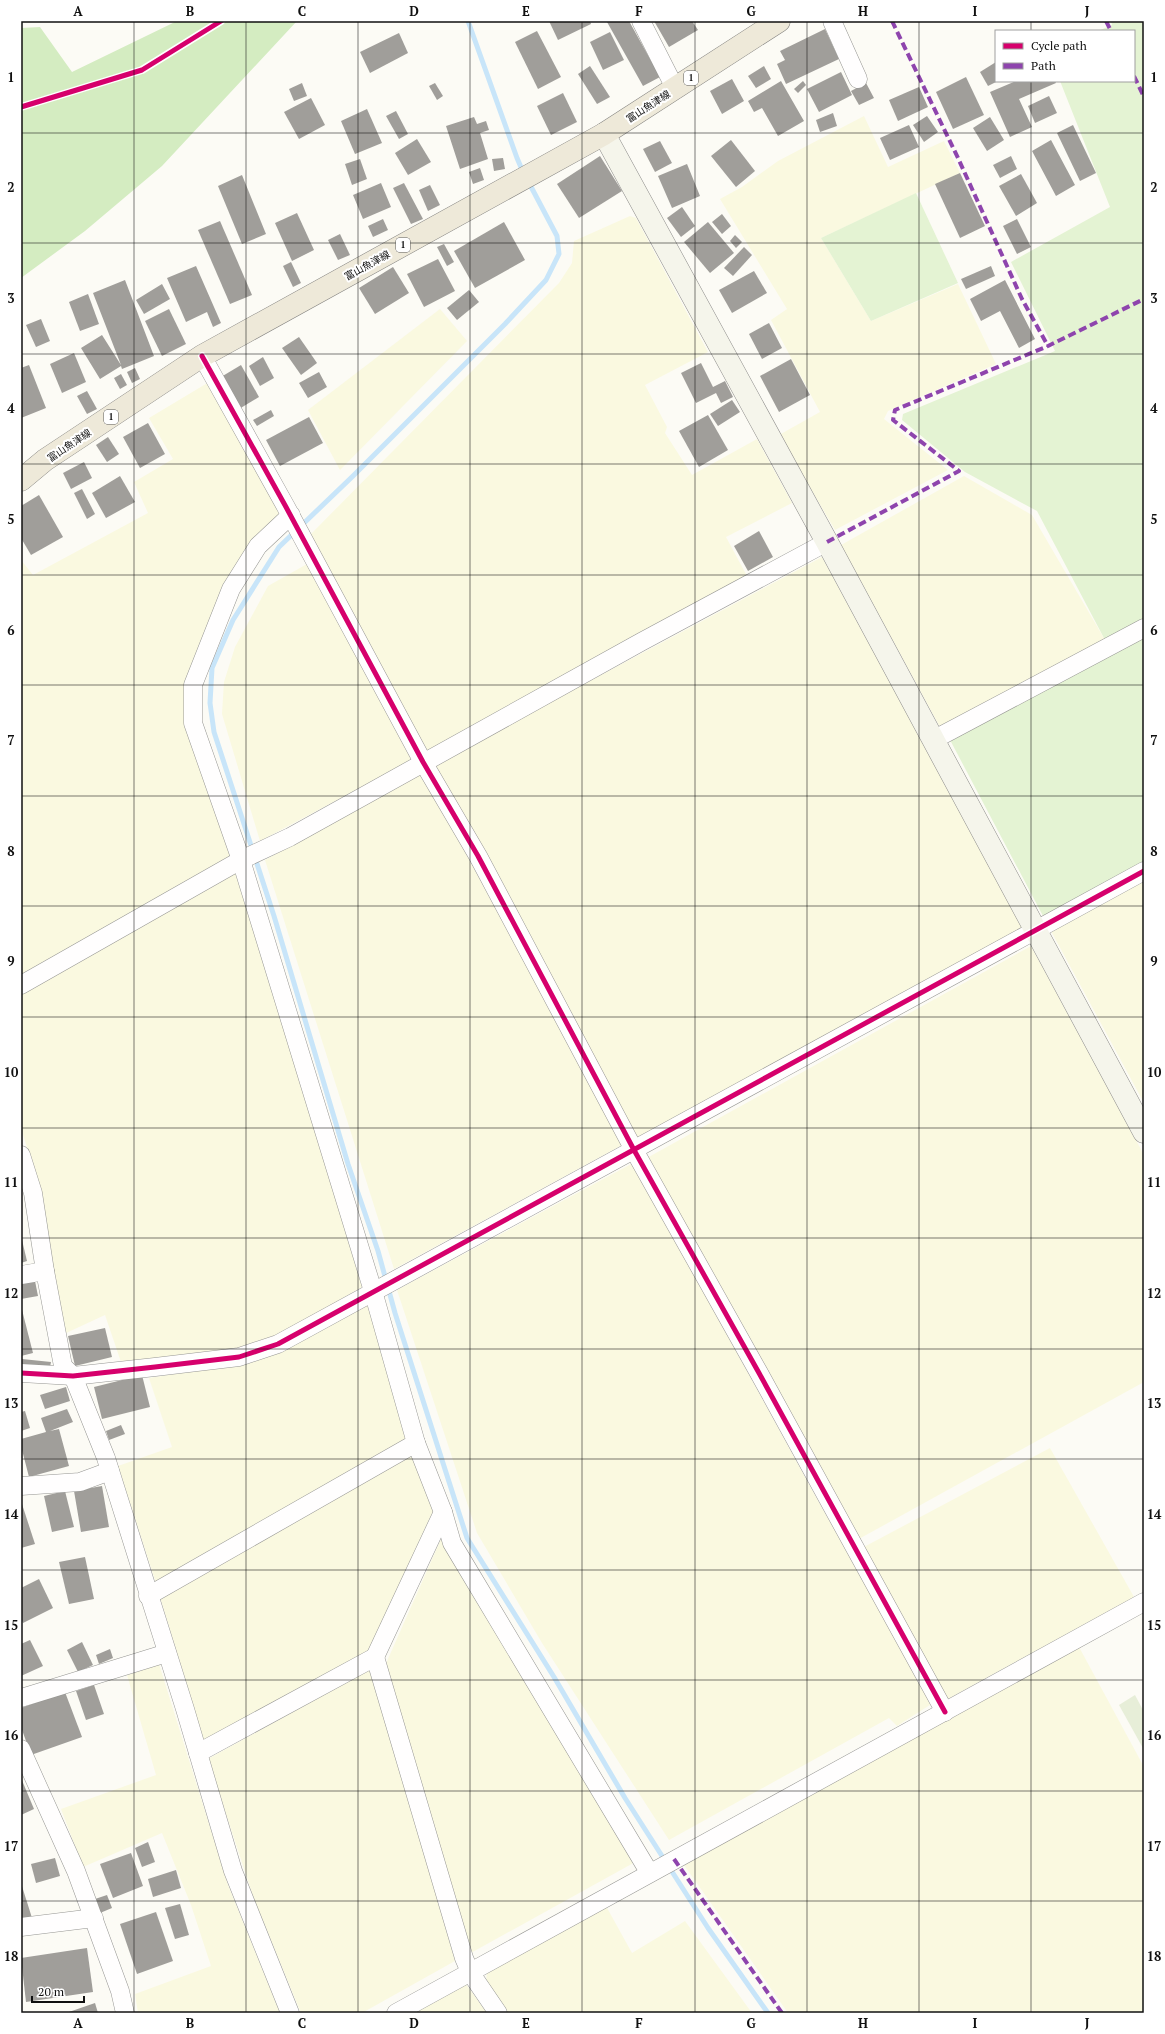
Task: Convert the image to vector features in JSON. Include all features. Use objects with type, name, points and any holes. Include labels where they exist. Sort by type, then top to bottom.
[{"type":"main road","name":"富山魚津線","points":[[21,480],[45,460],[202,356],[604,134],[779,21]]},
{"type":"street","points":[[641,21],[675,88]]},
{"type":"street","points":[[832,21],[858,79]]},
{"type":"street","points":[[604,134],[827,542],[1034,930],[1144,1132]]},
{"type":"street","points":[[202,356],[291,515],[423,762],[478,856],[634,1150],[759,1373],[945,1712]]},
{"type":"street","points":[[291,515],[258,546],[231,589],[192,685],[193,723],[241,860],[373,1292],[416,1443],[443,1512],[452,1543],[649,1872]]},
{"type":"street","points":[[21,985],[241,860],[290,837],[423,762],[827,542]]},
{"type":"street","points":[[933,740],[1144,628]]},
{"type":"street","points":[[21,1373],[73,1376],[239,1357],[278,1344],[1144,871]]},
{"type":"street","points":[[21,1155],[33,1193],[63,1366],[73,1376],[110,1471],[198,1753],[233,1871],[290,2013]]},
{"type":"street","points":[[21,1275],[46,1271]]},
{"type":"street","points":[[148,1596],[416,1443]]},
{"type":"street","points":[[21,1486],[80,1482],[110,1471]]},
{"type":"street","points":[[198,1753],[375,1657],[443,1512]]},
{"type":"street","points":[[396,2013],[649,1872],[945,1712],[1144,1602]]},
{"type":"street","points":[[21,1698],[167,1653]]},
{"type":"street","points":[[375,1657],[470,1972],[498,2013]]},
{"type":"street","points":[[21,1749],[65,1846],[94,1918],[120,1991],[125,2013]]},
{"type":"street","points":[[21,1927],[94,1918]]},
{"type":"green space","points":[[177,21],[297,21],[162,166],[85,231],[21,278],[21,28],[40,27],[72,72]]},
{"type":"green space","points":[[1111,21],[1144,21],[1144,622],[1105,640],[1037,511],[965,472],[902,420],[903,414],[1055,351],[1011,262],[1110,207],[1060,82],[1135,82],[1135,30],[1100,30],[1112,25]]},
{"type":"green space","points":[[864,116],[888,167],[944,141],[960,173],[821,238],[871,321],[958,284],[996,364],[888,411],[884,419],[948,470],[835,530],[779,435],[820,412],[771,320],[787,309],[720,199],[742,187],[778,161]]},
{"type":"green space","points":[[916,193],[958,283],[871,321],[821,238]]},
{"type":"green space","points":[[630,216],[636,218],[708,352],[645,385],[667,427],[665,433],[692,475],[757,439],[792,503],[726,537],[747,576],[426,752],[309,536],[559,283],[572,263],[574,241]]},
{"type":"green space","points":[[440,309],[467,341],[340,470],[308,410]]},
{"type":"green space","points":[[209,382],[280,515],[229,577],[194,657],[185,686],[233,857],[21,977],[21,560],[33,575],[148,513],[134,482],[173,459],[149,418]]},
{"type":"green space","points":[[964,476],[1032,515],[1105,640],[941,729],[841,545]]},
{"type":"green space","points":[[822,557],[1023,928],[636,1139],[431,766]]},
{"type":"green space","points":[[307,564],[414,759],[260,841],[222,714],[224,682],[235,647],[268,586]]},
{"type":"green space","points":[[1144,636],[1144,863],[1043,916],[949,738]]},
{"type":"green space","points":[[423,773],[622,1145],[394,1269],[265,860]]},
{"type":"green space","points":[[236,873],[273,989],[362,1287],[277,1336],[235,1352],[122,1365],[105,1315],[64,1334],[40,1190],[21,1128],[21,994]]},
{"type":"green space","points":[[1144,881],[1144,1103],[1051,931]]},
{"type":"green space","points":[[1031,946],[1144,1155],[1144,1382],[857,1540],[645,1159]]},
{"type":"green space","points":[[633,1163],[817,1499],[933,1703],[897,1726],[889,1718],[669,1840],[542,1643],[477,1533],[397,1290]]},
{"type":"green space","points":[[368,1303],[408,1439],[156,1583],[118,1466],[172,1447],[149,1378],[253,1362],[277,1353]]},
{"type":"green space","points":[[1050,1448],[1134,1597],[946,1700],[862,1548]]},
{"type":"green space","points":[[412,1453],[433,1511],[369,1652],[204,1741],[160,1597]]},
{"type":"green space","points":[[441,1539],[637,1861],[469,1954],[384,1668]]},
{"type":"green space","points":[[1079,1647],[1144,1767],[1144,2013],[788,2013],[684,1865]]},
{"type":"green space","points":[[159,1664],[228,1885],[280,2013],[138,2013],[135,1994],[211,1966],[191,1905],[162,1833],[83,1867],[61,1809],[156,1775],[127,1675]]},
{"type":"green space","points":[[371,1669],[455,1961],[362,2013],[301,2013],[254,1899],[208,1759]]},
{"type":"green space","points":[[1135,1695],[1144,1712],[1144,1750],[1119,1705]]},
{"type":"green space","points":[[606,1906],[632,1953],[685,1921],[752,2013],[507,2013],[486,1982],[487,1971]]},
{"type":"green space","points":[[465,1983],[487,2013],[411,2013]]},
{"type":"building","points":[[549,21],[590,21],[591,24],[558,40]]},
{"type":"building","points":[[629,21],[660,77],[643,86],[607,22]]},
{"type":"building","points":[[654,21],[692,21],[698,30],[669,47]]},
{"type":"building","points":[[825,29],[839,59],[786,84],[777,64],[785,60],[780,51]]},
{"type":"building","points":[[537,31],[561,77],[538,89],[515,42]]},
{"type":"building","points":[[610,32],[624,60],[603,70],[590,42]]},
{"type":"building","points":[[399,33],[408,53],[370,73],[360,52]]},
{"type":"building","points":[[995,63],[996,82],[988,86],[980,72]]},
{"type":"building","points":[[590,66],[610,97],[597,104],[578,74]]},
{"type":"building","points":[[764,66],[771,79],[756,88],[748,76]]},
{"type":"building","points":[[841,72],[852,95],[819,112],[807,89]]},
{"type":"building","points":[[966,77],[984,115],[953,129],[936,92]]},
{"type":"building","points":[[732,79],[744,101],[722,114],[710,91]]},
{"type":"building","points":[[781,81],[804,121],[778,136],[762,108],[754,112],[748,101]]},
{"type":"building","points":[[803,81],[806,85],[798,93],[794,89]]},
{"type":"building","points":[[1014,82],[1056,83],[1019,99],[1032,127],[1010,137],[990,92]]},
{"type":"building","points":[[302,83],[307,96],[294,101],[289,89]]},
{"type":"building","points":[[435,83],[443,96],[437,100],[429,86]]},
{"type":"building","points":[[866,83],[874,98],[859,105],[851,91]]},
{"type":"building","points":[[919,87],[928,107],[898,121],[889,100]]},
{"type":"building","points":[[563,93],[577,122],[551,135],[537,106]]},
{"type":"building","points":[[1049,96],[1057,113],[1035,123],[1028,106]]},
{"type":"building","points":[[311,98],[325,125],[299,139],[284,112]]},
{"type":"building","points":[[367,109],[382,143],[355,154],[341,121]]},
{"type":"building","points":[[396,111],[408,134],[399,139],[386,116]]},
{"type":"building","points":[[833,113],[837,126],[820,132],[816,120]]},
{"type":"building","points":[[927,116],[938,132],[924,142],[913,125]]},
{"type":"building","points":[[474,117],[477,124],[486,121],[489,130],[480,133],[488,159],[460,169],[446,126]]},
{"type":"building","points":[[990,117],[1004,140],[987,151],[973,128]]},
{"type":"building","points":[[909,125],[919,147],[890,160],[880,138]]},
{"type":"building","points":[[1073,125],[1096,173],[1080,181],[1057,133]]},
{"type":"building","points":[[417,139],[431,162],[408,175],[395,153]]},
{"type":"building","points":[[731,140],[755,171],[736,187],[711,156]]},
{"type":"building","points":[[1051,140],[1075,185],[1056,196],[1032,151]]},
{"type":"building","points":[[660,141],[672,163],[655,172],[643,149]]},
{"type":"building","points":[[600,156],[622,191],[579,218],[557,184]]},
{"type":"building","points":[[1011,156],[1017,169],[1000,178],[993,165]]},
{"type":"building","points":[[503,158],[505,169],[494,171],[492,159]]},
{"type":"building","points":[[360,159],[367,179],[352,185],[345,164]]},
{"type":"building","points":[[687,164],[700,196],[672,208],[658,176]]},
{"type":"building","points":[[480,168],[484,180],[473,184],[469,172]]},
{"type":"building","points":[[960,173],[985,226],[960,238],[935,184]]},
{"type":"building","points":[[1021,174],[1037,203],[1016,216],[999,186]]},
{"type":"building","points":[[242,175],[266,234],[242,244],[218,186]]},
{"type":"building","points":[[381,183],[391,207],[363,219],[353,195]]},
{"type":"building","points":[[404,183],[423,219],[411,224],[393,188]]},
{"type":"building","points":[[430,185],[440,205],[428,211],[419,190]]},
{"type":"building","points":[[682,207],[695,226],[681,237],[667,218]]},
{"type":"building","points":[[297,213],[314,250],[292,261],[275,223]]},
{"type":"building","points":[[722,214],[731,226],[722,234],[712,222]]},
{"type":"building","points":[[383,219],[388,230],[373,237],[368,226]]},
{"type":"building","points":[[1017,219],[1031,247],[1017,254],[1003,226]]},
{"type":"building","points":[[220,221],[252,295],[230,304],[198,230]]},
{"type":"building","points":[[504,222],[525,260],[475,288],[454,251]]},
{"type":"building","points":[[708,222],[734,253],[710,273],[684,242]]},
{"type":"building","points":[[340,234],[350,255],[338,260],[328,240]]},
{"type":"building","points":[[735,235],[742,242],[736,248],[730,241]]},
{"type":"building","points":[[444,244],[454,262],[447,266],[437,247]]},
{"type":"building","points":[[744,247],[752,255],[733,276],[724,268]]},
{"type":"building","points":[[438,259],[455,291],[424,307],[407,274]]},
{"type":"building","points":[[291,262],[301,283],[293,287],[283,266]]},
{"type":"building","points":[[196,266],[221,323],[213,327],[207,312],[186,322],[167,278]]},
{"type":"building","points":[[991,266],[995,276],[966,289],[961,279]]},
{"type":"building","points":[[393,267],[409,293],[375,314],[359,288]]},
{"type":"building","points":[[754,271],[767,293],[732,313],[719,290]]},
{"type":"building","points":[[125,280],[154,356],[122,369],[121,366],[100,379],[81,348],[102,335],[121,365],[93,293]]},
{"type":"building","points":[[1005,280],[1035,339],[1019,348],[1000,311],[981,321],[970,299]]},
{"type":"building","points":[[162,284],[170,299],[144,314],[136,300]]},
{"type":"building","points":[[469,290],[479,302],[457,320],[447,308]]},
{"type":"building","points":[[88,294],[99,324],[80,331],[69,302]]},
{"type":"building","points":[[169,309],[186,344],[162,356],[145,321]]},
{"type":"building","points":[[41,319],[50,341],[36,347],[26,325]]},
{"type":"building","points":[[769,323],[782,348],[762,359],[749,334]]},
{"type":"building","points":[[299,337],[317,363],[301,375],[282,348]]},
{"type":"building","points":[[74,353],[86,382],[62,393],[50,364]]},
{"type":"building","points":[[263,357],[274,378],[260,386],[249,366]]},
{"type":"building","points":[[791,359],[810,395],[779,412],[760,376]]},
{"type":"building","points":[[701,363],[713,387],[725,381],[733,397],[721,403],[716,393],[696,403],[681,373]]},
{"type":"building","points":[[29,365],[46,408],[21,418],[21,368]]},
{"type":"building","points":[[241,365],[259,397],[239,409],[221,377]]},
{"type":"building","points":[[135,368],[140,379],[132,383],[127,372]]},
{"type":"building","points":[[319,372],[327,387],[308,398],[299,383]]},
{"type":"building","points":[[121,374],[127,385],[120,389],[114,378]]},
{"type":"building","points":[[87,391],[97,409],[87,414],[77,396]]},
{"type":"building","points":[[732,400],[740,412],[718,426],[710,414]]},
{"type":"building","points":[[271,410],[274,416],[257,426],[253,420]]},
{"type":"building","points":[[708,415],[728,450],[699,467],[679,431]]},
{"type":"building","points":[[309,417],[323,443],[280,466],[266,440]]},
{"type":"building","points":[[148,423],[165,454],[140,468],[123,437]]},
{"type":"building","points":[[108,437],[119,454],[107,462],[96,445]]},
{"type":"building","points":[[84,462],[92,478],[71,489],[63,473]]},
{"type":"building","points":[[120,476],[135,502],[106,518],[92,493]]},
{"type":"building","points":[[82,489],[95,514],[87,519],[74,493]]},
{"type":"building","points":[[39,495],[63,537],[31,555],[21,538],[21,506]]},
{"type":"building","points":[[759,531],[773,557],[748,571],[734,546]]},
{"type":"building","points":[[21,1236],[27,1261],[21,1263]]},
{"type":"building","points":[[35,1281],[38,1296],[21,1299],[21,1284]]},
{"type":"building","points":[[21,1306],[33,1353],[21,1356]]},
{"type":"building","points":[[105,1328],[112,1357],[75,1366],[68,1336]]},
{"type":"building","points":[[22,1359],[51,1362],[50,1367],[21,1365]]},
{"type":"building","points":[[142,1375],[150,1407],[102,1419],[94,1387]]},
{"type":"building","points":[[66,1387],[70,1401],[45,1409],[40,1395]]},
{"type":"building","points":[[67,1409],[73,1422],[50,1431],[59,1429],[69,1466],[29,1477],[21,1446],[21,1439],[46,1432],[41,1418]]},
{"type":"building","points":[[25,1411],[30,1428],[21,1431],[21,1412]]},
{"type":"building","points":[[121,1425],[125,1434],[109,1440],[106,1431]]},
{"type":"building","points":[[102,1486],[109,1527],[81,1532],[74,1491]]},
{"type":"building","points":[[65,1491],[74,1527],[52,1532],[44,1496]]},
{"type":"building","points":[[21,1501],[35,1544],[21,1548]]},
{"type":"building","points":[[85,1557],[94,1599],[69,1604],[59,1562]]},
{"type":"building","points":[[39,1579],[53,1608],[23,1623],[21,1619],[21,1588]]},
{"type":"building","points":[[30,1640],[43,1666],[21,1676],[21,1644]]},
{"type":"building","points":[[82,1642],[93,1665],[78,1672],[67,1650]]},
{"type":"building","points":[[110,1649],[113,1658],[99,1664],[96,1655]]},
{"type":"building","points":[[94,1685],[104,1714],[86,1720],[76,1691]]},
{"type":"building","points":[[65,1692],[82,1737],[31,1755],[21,1727],[21,1708]]},
{"type":"building","points":[[21,1778],[34,1809],[21,1815]]},
{"type":"building","points":[[148,1842],[155,1862],[142,1867],[135,1848]]},
{"type":"building","points":[[131,1853],[143,1886],[113,1898],[100,1864]]},
{"type":"building","points":[[55,1858],[60,1876],[36,1883],[31,1864]]},
{"type":"building","points":[[176,1870],[181,1888],[153,1897],[148,1879]]},
{"type":"building","points":[[21,1883],[32,1918],[21,1922]]},
{"type":"building","points":[[107,1895],[112,1908],[100,1913],[95,1899]]},
{"type":"building","points":[[180,1904],[189,1935],[175,1939],[165,1908]]},
{"type":"building","points":[[156,1912],[173,1961],[137,1974],[120,1924]]},
{"type":"building","points":[[87,1948],[93,1992],[26,2002],[21,1958]]},
{"type":"building","points":[[95,2003],[98,2013],[66,2013]]},
{"type":"waterway","points":[[468,21],[523,172]]},
{"type":"waterway","points":[[528,181],[557,236],[559,254],[546,280],[505,324],[353,476],[279,547],[233,620],[212,668],[210,703],[214,732],[274,916],[348,1164],[378,1251],[395,1313],[467,1538],[554,1677],[625,1798],[708,1928],[768,2013]]},
{"type":"marked path","points":[[892,21],[958,158],[1022,299],[1048,346]]},
{"type":"marked path","points":[[1106,21],[1110,30]]},
{"type":"marked path","points":[[1135,78],[1144,97]]},
{"type":"marked path","points":[[827,542],[959,471],[893,420],[895,410],[1048,346],[1144,299]]},
{"type":"marked path","points":[[674,1859],[782,2013]]},
{"type":"cycle path","points":[[21,107],[142,70],[221,21]]},
{"type":"cycle path","points":[[202,356],[286,507],[423,762],[478,856],[634,1150],[759,1373],[945,1712]]},
{"type":"cycle path","points":[[21,1373],[73,1376],[155,1367],[239,1357],[278,1344],[1144,871]]}]
